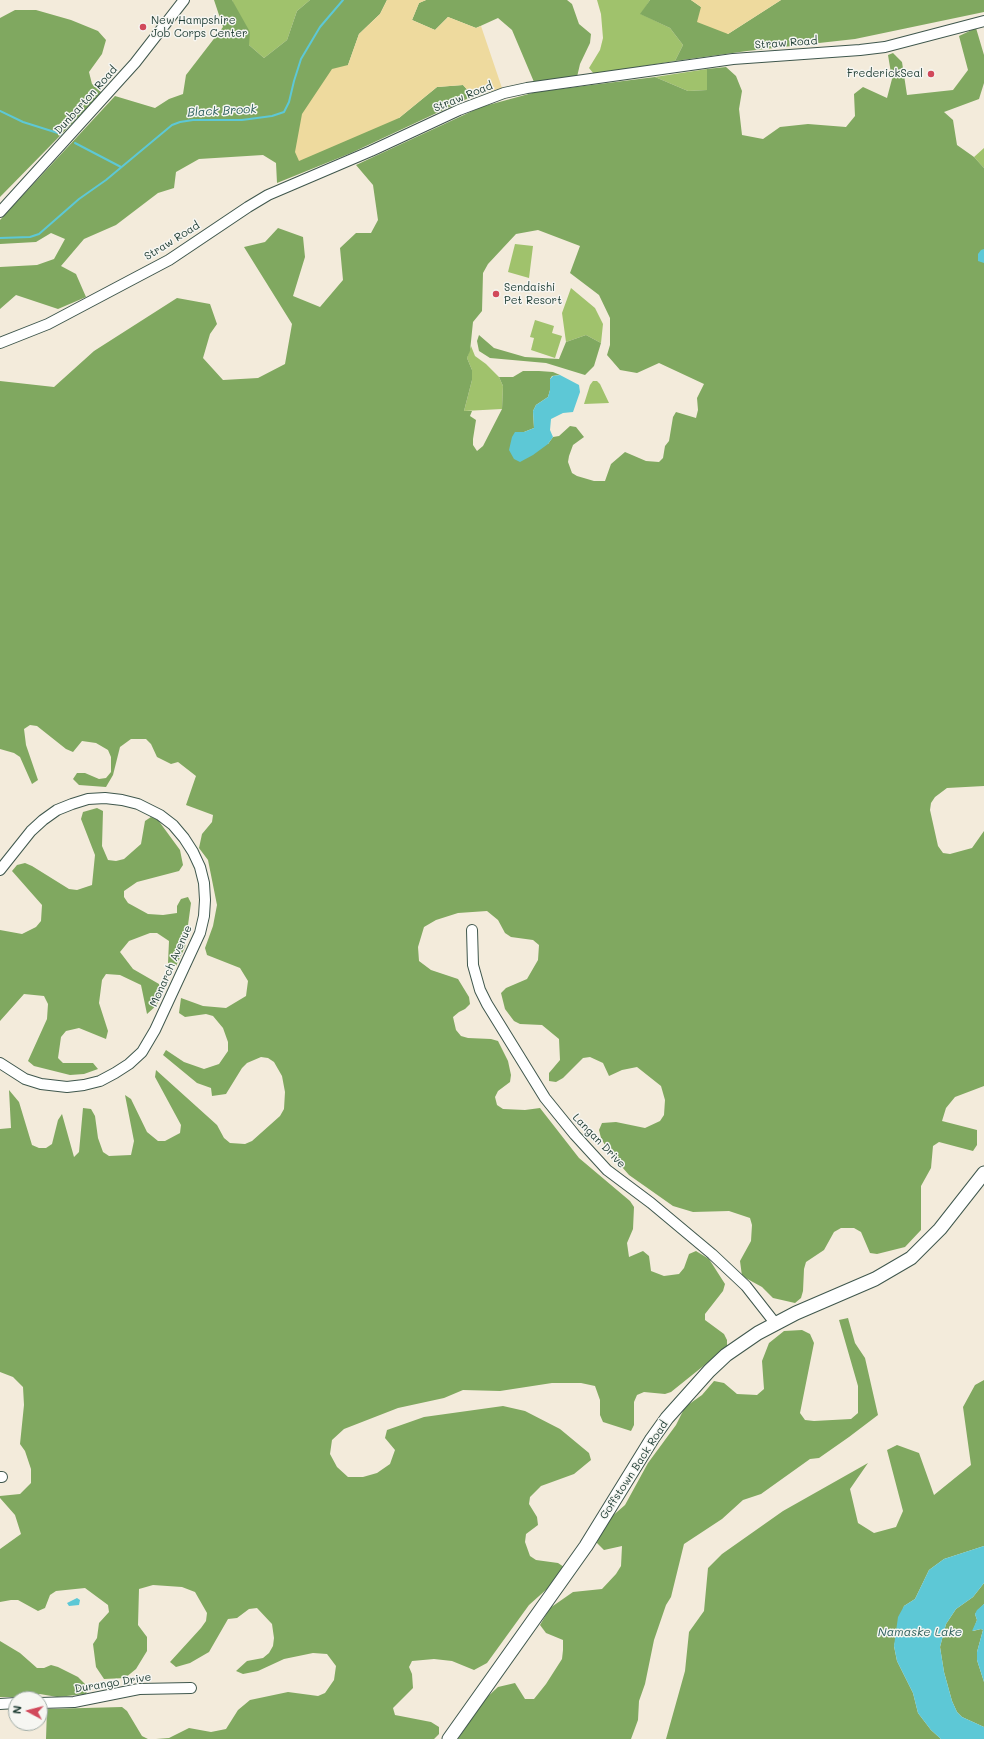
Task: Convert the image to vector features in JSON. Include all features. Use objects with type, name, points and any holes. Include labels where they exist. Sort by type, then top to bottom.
[{"type":"main road","name":"Goffstown Back Road","points":[[449,1739],[586,1546],[635,1464],[667,1418],[709,1371],[726,1355],[758,1333],[875,1279],[911,1258],[940,1229],[984,1173]]},
{"type":"street","name":"Dunbarton Road","points":[[0,212],[135,63],[184,0]]},
{"type":"street","name":"Straw Road","points":[[0,343],[48,324],[169,260],[248,206],[268,195],[365,154],[459,110],[504,93],[527,88],[733,59],[885,47],[984,22]]},
{"type":"street","name":"Monarch Avenue","points":[[0,870],[31,831],[57,810],[88,799],[109,798],[138,804],[156,813],[173,826],[184,838],[200,867],[206,900],[200,932],[155,1030],[142,1052],[129,1064],[100,1081],[66,1087],[45,1085],[25,1079],[0,1063]]},
{"type":"street","name":"Langan Drive","points":[[472,930],[473,966],[480,990],[491,1011],[549,1104],[575,1136],[607,1170],[675,1223],[746,1286],[775,1324]]},
{"type":"street","name":"Durango Drive","points":[[48,1703],[74,1702],[139,1689],[191,1688]]},
{"type":"green space","points":[[214,0],[232,0],[250,32],[249,45],[264,58],[287,40],[297,11],[310,0],[387,0],[380,14],[359,34],[348,65],[399,118],[437,87],[463,85],[473,96],[351,153],[277,183],[276,163],[263,155],[199,159],[176,172],[174,188],[158,193],[116,225],[84,239],[61,266],[76,274],[86,297],[58,309],[16,295],[0,309],[0,267],[37,265],[54,259],[65,239],[51,233],[36,242],[0,244],[0,220],[115,96],[155,108],[169,99],[183,94],[186,75],[223,27]]},
{"type":"green space","points":[[232,0],[310,0],[297,11],[287,40],[264,58],[249,45]]},
{"type":"green space","points":[[426,0],[567,0],[572,4],[579,24],[591,34],[590,43],[580,64],[577,77],[534,82],[512,30],[498,18],[476,28],[448,17],[435,30],[412,20],[419,3]]},
{"type":"green space","points":[[597,0],[650,0],[641,14],[670,28],[683,45],[675,61],[594,74],[589,68],[600,50],[603,38],[601,14]]},
{"type":"green space","points":[[650,0],[691,0],[701,7],[728,34],[781,0],[984,0],[984,12],[855,39],[675,61],[683,45],[670,28],[640,14]]},
{"type":"green space","points":[[15,10],[36,10],[71,20],[98,31],[106,40],[102,54],[89,72],[92,84],[102,93],[0,197],[0,18]]},
{"type":"green space","points":[[976,28],[984,55],[984,83],[979,99],[944,112],[953,120],[957,145],[974,157],[984,168],[984,786],[947,788],[935,797],[931,803],[930,810],[938,846],[943,853],[950,854],[972,848],[984,831],[984,1086],[955,1097],[946,1108],[942,1121],[977,1130],[977,1145],[973,1151],[939,1142],[933,1146],[931,1168],[921,1186],[921,1230],[905,1247],[877,1254],[870,1253],[861,1232],[854,1228],[841,1228],[834,1232],[824,1250],[806,1262],[801,1298],[795,1303],[773,1298],[762,1287],[742,1276],[740,1261],[751,1241],[752,1225],[750,1218],[729,1211],[693,1212],[673,1206],[629,1175],[609,1152],[601,1138],[599,1130],[602,1123],[616,1122],[645,1128],[660,1121],[664,1115],[665,1100],[661,1086],[637,1067],[622,1070],[609,1076],[603,1063],[590,1057],[583,1058],[563,1078],[556,1082],[549,1081],[549,1073],[560,1060],[559,1039],[542,1025],[520,1024],[514,1021],[505,1009],[501,993],[506,988],[527,979],[538,960],[539,945],[533,940],[511,937],[505,933],[498,920],[487,911],[458,913],[436,920],[424,927],[418,947],[419,961],[431,970],[458,979],[469,997],[470,1004],[453,1017],[456,1030],[461,1036],[468,1038],[491,1039],[498,1041],[508,1061],[511,1075],[510,1082],[498,1091],[495,1097],[497,1105],[503,1109],[525,1110],[540,1108],[579,1158],[630,1201],[634,1207],[633,1229],[627,1243],[629,1257],[643,1251],[649,1256],[651,1271],[664,1276],[679,1274],[684,1268],[689,1254],[696,1251],[709,1259],[725,1284],[723,1291],[705,1314],[705,1320],[724,1334],[727,1340],[727,1347],[671,1392],[665,1394],[644,1392],[637,1395],[634,1402],[634,1425],[631,1431],[603,1422],[600,1415],[600,1400],[595,1386],[581,1383],[552,1383],[500,1391],[463,1390],[444,1398],[398,1408],[344,1429],[332,1440],[330,1454],[337,1467],[348,1477],[363,1477],[377,1473],[390,1464],[395,1450],[385,1438],[387,1430],[424,1417],[503,1406],[525,1411],[560,1429],[589,1453],[591,1460],[574,1474],[541,1486],[530,1497],[529,1504],[537,1517],[538,1525],[526,1534],[525,1542],[530,1556],[536,1560],[558,1563],[564,1567],[557,1580],[529,1605],[487,1663],[474,1670],[452,1661],[434,1659],[412,1661],[409,1667],[412,1674],[413,1688],[393,1708],[395,1715],[431,1722],[439,1727],[439,1734],[434,1739],[156,1739],[169,1738],[189,1728],[211,1732],[226,1729],[238,1710],[250,1700],[288,1692],[318,1696],[325,1693],[334,1680],[336,1666],[327,1654],[313,1653],[284,1659],[258,1671],[243,1674],[236,1671],[247,1661],[263,1658],[269,1653],[273,1646],[274,1638],[272,1624],[257,1608],[249,1609],[237,1618],[228,1619],[209,1652],[190,1663],[176,1667],[170,1662],[201,1628],[206,1621],[207,1613],[195,1592],[182,1587],[153,1585],[139,1589],[138,1625],[147,1637],[147,1651],[136,1669],[125,1678],[104,1679],[96,1667],[93,1644],[97,1638],[99,1623],[109,1612],[108,1605],[85,1588],[56,1591],[50,1595],[45,1608],[38,1611],[18,1600],[0,1602],[0,1549],[21,1534],[15,1515],[0,1498],[0,1496],[20,1494],[31,1483],[31,1469],[25,1451],[20,1444],[24,1405],[23,1387],[13,1377],[0,1372],[0,1129],[11,1128],[9,1090],[19,1102],[32,1145],[39,1148],[46,1148],[52,1144],[58,1120],[62,1114],[74,1157],[79,1152],[83,1108],[91,1109],[95,1116],[98,1138],[103,1152],[109,1156],[131,1155],[134,1141],[125,1095],[131,1099],[147,1132],[158,1141],[165,1141],[180,1133],[181,1125],[155,1077],[156,1070],[217,1125],[224,1138],[230,1143],[245,1144],[252,1141],[280,1116],[284,1109],[285,1092],[282,1076],[274,1062],[268,1058],[261,1057],[247,1063],[242,1068],[226,1094],[212,1096],[211,1088],[197,1083],[163,1055],[166,1050],[184,1062],[204,1069],[219,1064],[228,1051],[228,1042],[223,1028],[213,1016],[206,1014],[185,1017],[179,1013],[181,998],[203,1006],[226,1008],[246,996],[248,981],[240,968],[207,955],[205,948],[213,926],[217,905],[208,860],[199,848],[202,834],[212,822],[213,815],[186,805],[196,776],[178,762],[171,764],[157,757],[151,744],[146,739],[131,739],[120,747],[113,775],[106,787],[79,785],[73,779],[77,773],[85,773],[99,779],[106,778],[111,772],[111,757],[108,750],[96,743],[82,741],[73,752],[66,749],[37,726],[30,725],[24,729],[26,745],[38,780],[32,784],[20,757],[14,753],[0,749],[0,381],[54,387],[94,351],[177,298],[210,304],[217,324],[210,334],[203,358],[223,380],[258,378],[285,364],[292,324],[244,247],[265,242],[278,228],[303,237],[305,257],[293,296],[320,307],[343,280],[340,248],[356,233],[371,233],[378,220],[373,185],[356,165],[481,107],[536,92],[655,77],[688,91],[707,90],[707,69],[726,67],[736,76],[742,91],[739,109],[742,135],[763,139],[780,127],[808,124],[846,127],[855,116],[854,94],[863,87],[887,98],[892,79],[888,55],[893,53],[902,62],[907,95],[953,90],[968,70],[959,36]],"holes":[[[538,230],[580,246],[570,273],[599,295],[610,318],[610,345],[607,355],[620,370],[637,373],[659,363],[704,384],[697,398],[698,410],[696,418],[676,412],[673,417],[669,441],[665,446],[663,458],[659,462],[646,461],[625,452],[611,464],[605,481],[594,481],[572,473],[568,462],[569,456],[573,445],[584,437],[576,427],[570,426],[559,436],[553,437],[548,444],[524,432],[534,428],[533,411],[536,405],[548,397],[550,390],[550,379],[552,376],[560,375],[553,372],[523,371],[513,377],[499,377],[503,386],[502,409],[483,446],[477,451],[473,445],[476,420],[470,416],[472,411],[464,411],[472,380],[472,370],[467,358],[470,351],[473,322],[482,311],[483,273],[488,264],[516,234]]]},
{"type":"green space","points":[[707,69],[707,90],[688,91],[655,77]]},
{"type":"green space","points":[[984,148],[984,168],[974,157]]},
{"type":"green space","points":[[515,244],[533,246],[529,278],[508,272]]},
{"type":"green space","points":[[571,288],[595,308],[603,324],[601,343],[586,335],[566,342],[562,313]]},
{"type":"green space","points":[[535,320],[554,326],[552,333],[562,336],[555,358],[531,350],[534,338],[530,337]]},
{"type":"green space","points":[[479,335],[494,348],[525,357],[559,359],[566,342],[586,335],[601,343],[594,366],[585,375],[546,363],[490,358],[479,351],[477,341]]},
{"type":"green space","points":[[471,346],[475,356],[486,364],[499,377],[503,386],[502,409],[464,411],[472,380],[472,370],[467,358]]},
{"type":"green space","points":[[593,381],[597,381],[600,384],[609,403],[584,404],[590,385]]},
{"type":"green space","points":[[97,808],[103,811],[102,846],[108,860],[116,861],[124,859],[141,844],[145,821],[151,817],[158,820],[180,850],[183,865],[179,871],[137,882],[124,891],[124,897],[128,903],[148,914],[163,915],[177,913],[177,906],[181,899],[188,897],[191,903],[185,947],[176,966],[168,963],[169,941],[157,933],[150,933],[129,941],[120,952],[133,969],[159,984],[160,991],[157,1005],[147,1014],[141,985],[120,975],[106,974],[102,980],[99,1003],[108,1031],[106,1039],[79,1028],[66,1031],[61,1037],[58,1058],[63,1063],[93,1063],[98,1069],[84,1074],[70,1075],[34,1066],[28,1061],[47,1019],[48,1004],[44,996],[24,994],[0,1021],[0,930],[22,934],[36,927],[41,921],[42,905],[12,871],[17,865],[25,863],[32,866],[69,889],[77,890],[92,885],[95,855],[81,819],[83,812]]},
{"type":"green space","points":[[848,1318],[855,1343],[865,1358],[878,1415],[819,1458],[810,1459],[761,1494],[743,1500],[722,1519],[684,1544],[671,1597],[666,1605],[654,1640],[645,1684],[639,1701],[638,1720],[631,1739],[458,1739],[484,1700],[498,1687],[515,1683],[525,1699],[534,1699],[546,1684],[562,1659],[563,1640],[546,1633],[540,1625],[550,1608],[573,1592],[602,1589],[616,1574],[621,1566],[622,1546],[604,1550],[597,1543],[598,1534],[602,1525],[625,1505],[648,1463],[676,1425],[685,1407],[702,1395],[714,1381],[724,1383],[737,1394],[757,1395],[764,1389],[762,1361],[769,1343],[784,1331],[802,1330],[810,1334],[814,1343],[800,1413],[805,1420],[814,1421],[851,1419],[858,1413],[858,1386],[839,1320]]},
{"type":"green space","points":[[984,1380],[984,1546],[944,1559],[929,1570],[915,1599],[904,1606],[894,1646],[897,1661],[913,1693],[918,1713],[931,1730],[941,1739],[666,1739],[685,1671],[689,1632],[704,1611],[708,1568],[722,1554],[783,1511],[868,1463],[850,1489],[858,1523],[874,1533],[896,1527],[903,1511],[887,1450],[897,1445],[919,1453],[934,1495],[971,1465],[963,1407],[975,1385]]},
{"type":"green space","points":[[984,1583],[984,1604],[975,1614],[977,1620],[973,1631],[983,1630],[977,1652],[977,1660],[984,1682],[984,1727],[962,1717],[957,1712],[952,1701],[944,1672],[940,1647],[946,1624],[956,1609],[973,1597]]},
{"type":"green space","points":[[0,1641],[20,1653],[37,1668],[44,1668],[51,1665],[58,1667],[78,1677],[88,1687],[86,1694],[57,1697],[48,1695],[48,1691],[8,1691],[8,1697],[0,1697]]},
{"type":"green space","points":[[122,1707],[127,1711],[142,1736],[148,1739],[46,1739],[46,1731],[48,1731],[48,1709]]},
{"type":"sand","points":[[387,0],[426,0],[419,3],[412,20],[435,30],[448,17],[476,28],[481,26],[502,88],[473,96],[463,85],[437,87],[399,118],[299,161],[295,152],[302,114],[332,69],[348,65],[359,34],[380,14]]},
{"type":"sand","points":[[691,0],[781,0],[728,34],[697,22],[701,7]]},
{"type":"water","points":[[984,249],[984,263],[978,261],[978,254]]},
{"type":"water","points":[[560,375],[579,385],[580,392],[573,412],[563,413],[551,419],[550,430],[553,437],[548,444],[520,462],[514,459],[509,450],[512,437],[515,432],[524,432],[534,428],[533,411],[536,405],[548,397],[550,390],[550,379],[553,376]]},
{"type":"water","name":"Namaske Lake","points":[[984,1546],[984,1583],[973,1597],[956,1609],[946,1624],[940,1647],[944,1672],[952,1701],[957,1712],[962,1717],[984,1727],[984,1739],[941,1739],[931,1730],[918,1713],[913,1693],[897,1661],[894,1646],[898,1617],[904,1606],[915,1599],[929,1570],[944,1559]]},
{"type":"water","points":[[77,1598],[80,1600],[79,1605],[69,1606],[67,1603]]},
{"type":"water","name":"Namaske Lake","points":[[984,1604],[984,1682],[977,1660],[977,1652],[983,1630],[972,1631],[977,1620],[975,1614]]},
{"type":"waterway","name":"Black Brook","points":[[0,238],[30,237],[39,234],[79,199],[106,180],[172,125],[193,120],[242,120],[272,116],[284,112],[289,102],[301,59],[320,27],[343,0]]},
{"type":"waterway","points":[[0,111],[23,122],[61,134]]},
{"type":"waterway","points":[[75,143],[121,167]]},
{"type":"place","name":"New Hampshire Job Corps Center","points":[[143,27]]},
{"type":"place","name":"FrederickSeal","points":[[931,74]]},
{"type":"place","name":"Sendaishi Pet Resort","points":[[496,294]]}]
